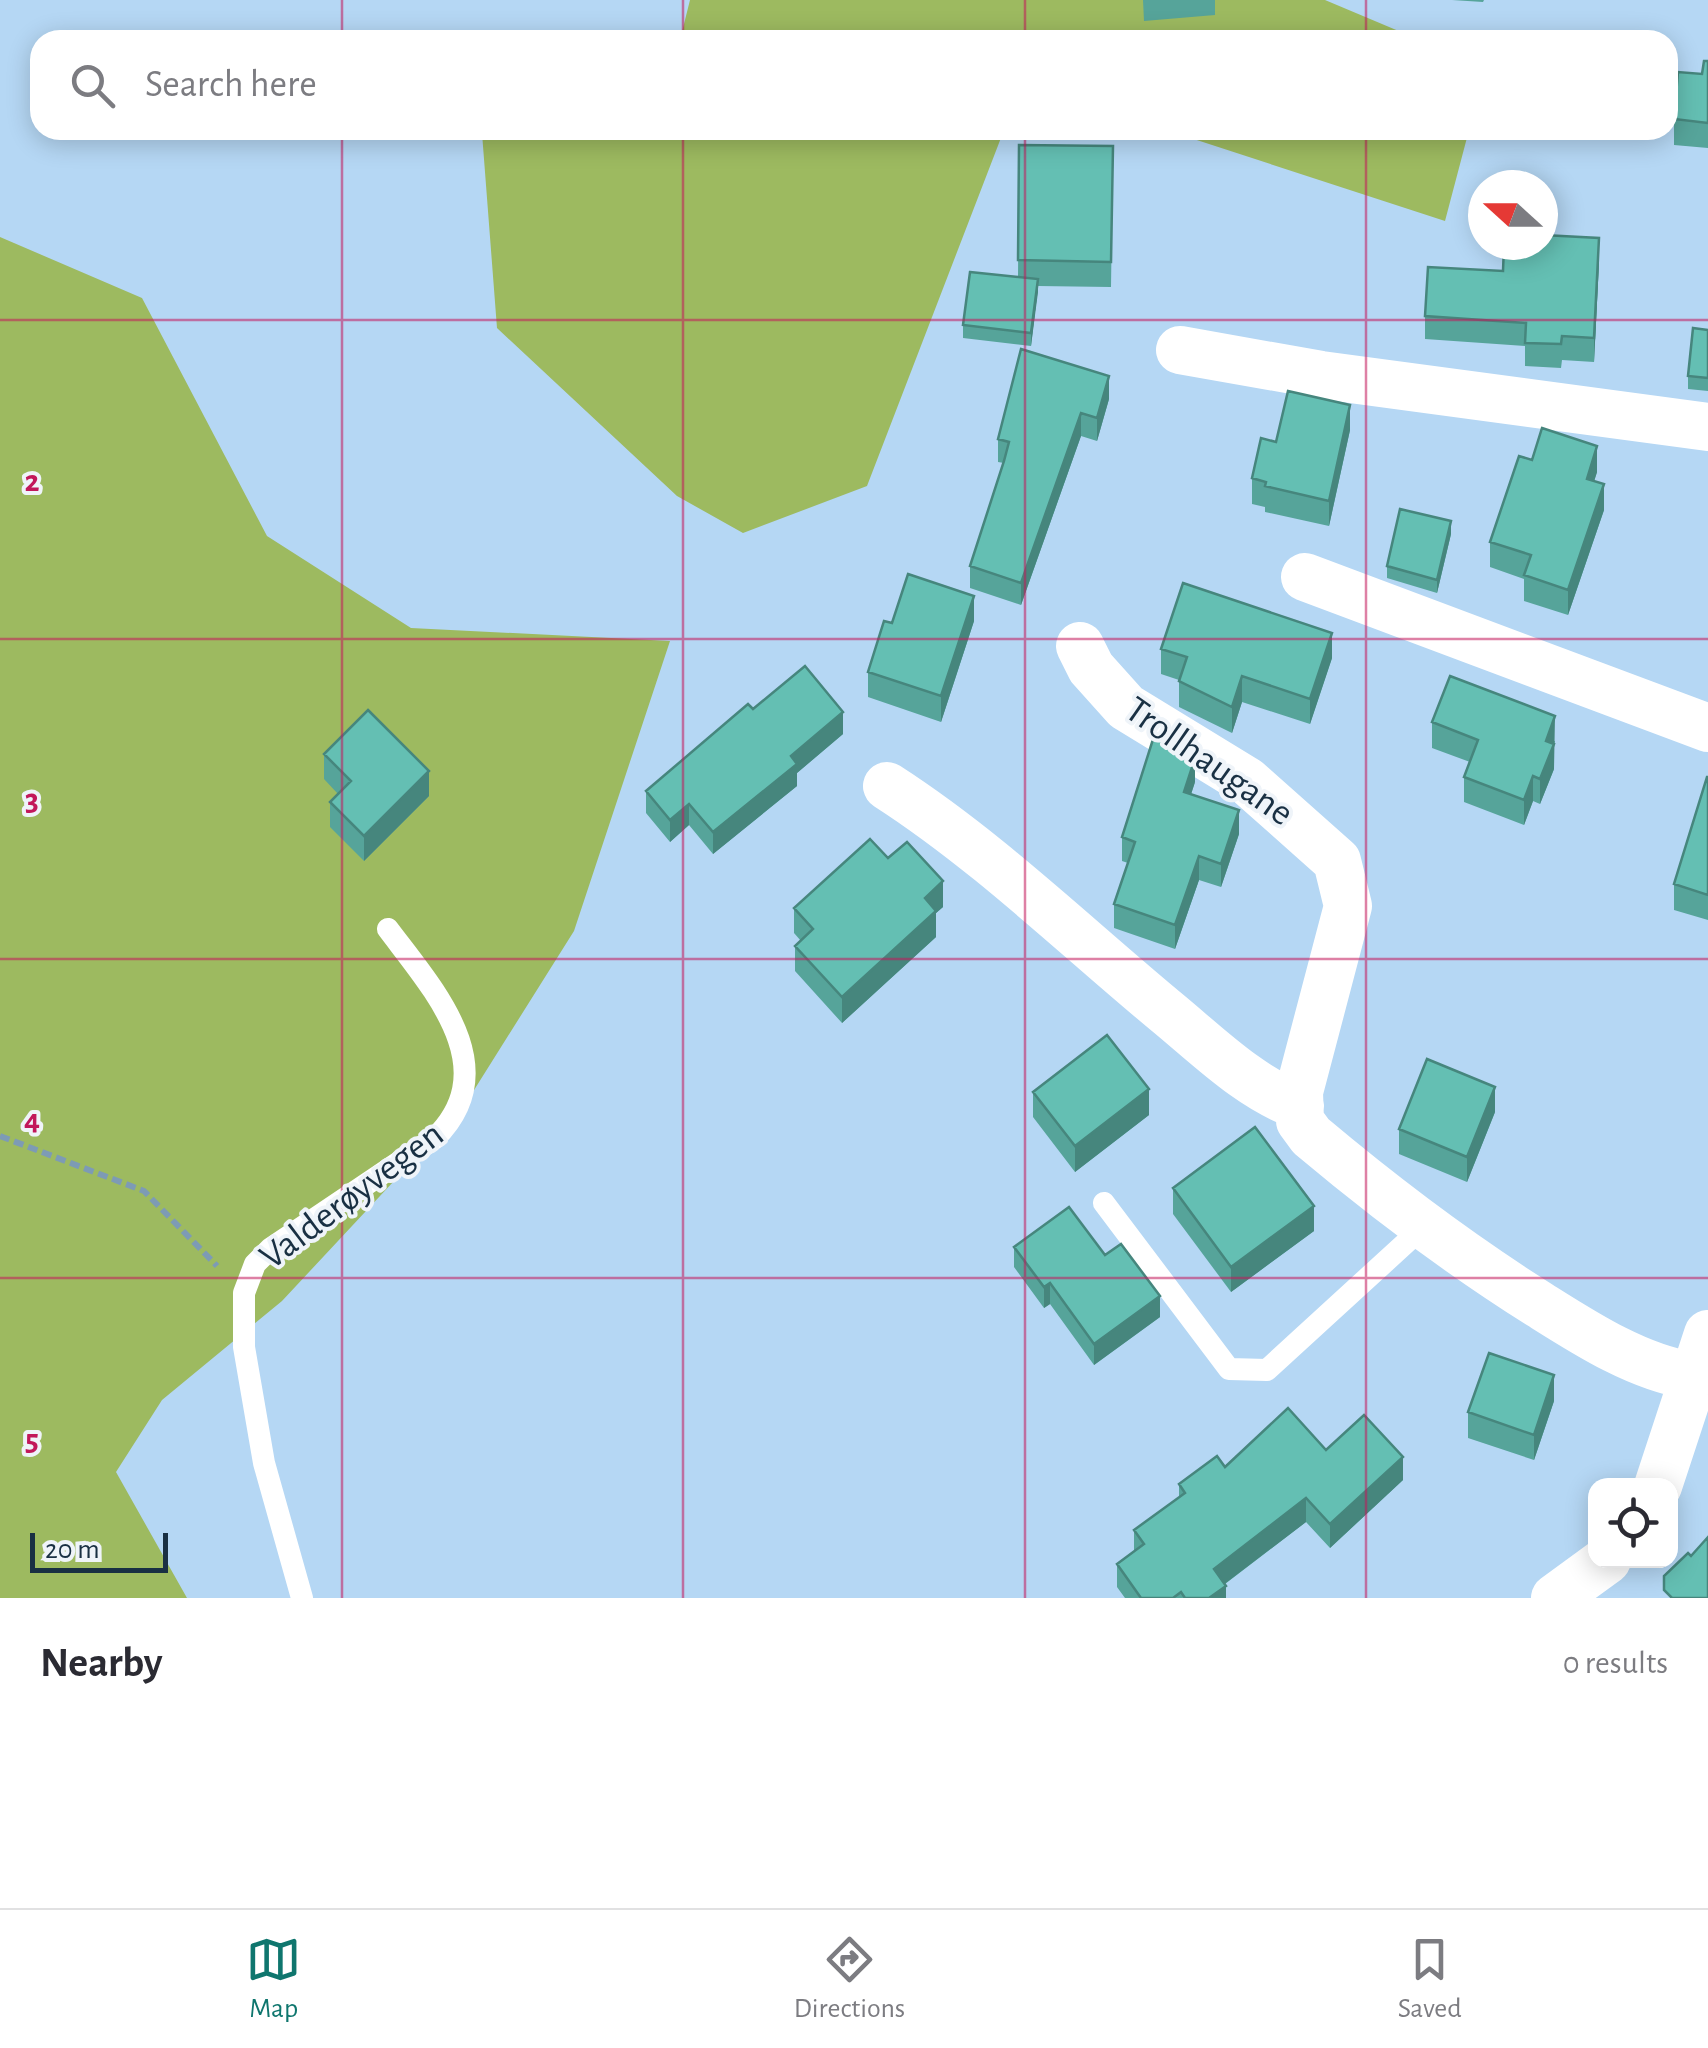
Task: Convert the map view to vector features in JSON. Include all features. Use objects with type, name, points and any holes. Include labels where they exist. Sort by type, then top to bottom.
[{"type":"street","points":[[1180,350],[1320,374],[1708,428]]},
{"type":"street","points":[[1305,577],[1708,728]]},
{"type":"street","name":"Trollhaugane","points":[[1080,646],[1091,668],[1126,707],[1247,781],[1325,846],[1343,874],[1348,906],[1303,1076],[1300,1106]]},
{"type":"street","points":[[887,786],[981,858],[1228,1062],[1272,1096],[1300,1106],[1300,1121],[1311,1136],[1422,1228],[1573,1326],[1630,1356],[1700,1355],[1661,1478]]},
{"type":"street","points":[[1555,1598],[1596,1568]]},
{"type":"lane","name":"Valderøyvegen","points":[[302,1598],[264,1463],[244,1347],[244,1294],[255,1264],[270,1249],[435,1138],[451,1123],[461,1098],[465,1066],[458,1034],[439,997],[388,929]]},
{"type":"lane","points":[[1104,1202],[1229,1369],[1267,1370],[1422,1228]]},
{"type":"path","points":[[0,1136],[144,1191],[244,1294]]},
{"type":"green space","points":[[690,0],[1325,0],[1396,30],[682,30]]},
{"type":"green space","points":[[483,140],[1000,140],[867,486],[743,533],[677,496],[497,328]]},
{"type":"green space","points":[[1197,140],[1466,140],[1445,221]]},
{"type":"green space","points":[[0,237],[142,298],[267,536],[411,628],[670,641],[574,931],[464,1106],[282,1301],[162,1400],[116,1472],[187,1598],[0,1598]]},
{"type":"building","points":[[1704,61],[1708,61],[1708,123],[1678,119],[1678,72],[1702,74]]},
{"type":"building","points":[[1019,145],[1113,146],[1111,262],[1018,260]]},
{"type":"building","points":[[1558,236],[1599,238],[1594,338],[1562,336],[1561,344],[1525,343],[1526,323],[1425,316],[1428,267],[1503,271],[1503,260],[1558,260]]},
{"type":"building","points":[[970,272],[1038,279],[1031,333],[963,325]]},
{"type":"building","points":[[1693,328],[1708,330],[1708,378],[1688,376]]},
{"type":"building","points":[[1021,349],[1109,376],[1097,418],[1081,413],[1021,583],[970,566],[1009,442],[998,439]]},
{"type":"building","points":[[1288,391],[1350,405],[1329,501],[1265,486],[1266,482],[1252,478],[1261,438],[1276,442]]},
{"type":"building","points":[[1542,428],[1597,446],[1587,479],[1604,484],[1568,590],[1524,575],[1531,555],[1490,542],[1519,456],[1532,460]]},
{"type":"building","points":[[1400,509],[1451,521],[1437,580],[1387,566]]},
{"type":"building","points":[[908,574],[974,596],[941,696],[868,672],[884,621],[892,623]]},
{"type":"building","points":[[1183,583],[1332,633],[1310,699],[1242,676],[1232,707],[1179,681],[1187,657],[1161,649]]},
{"type":"building","points":[[805,666],[843,712],[791,756],[797,764],[713,832],[689,804],[670,820],[646,791],[748,704],[753,709]]},
{"type":"building","points":[[1450,676],[1555,716],[1546,741],[1554,744],[1540,779],[1533,776],[1524,800],[1464,777],[1478,740],[1432,722]]},
{"type":"building","points":[[368,710],[429,771],[364,836],[330,802],[351,781],[324,754]]},
{"type":"building","points":[[1155,733],[1195,758],[1184,792],[1239,810],[1221,864],[1199,856],[1175,925],[1114,904],[1135,842],[1122,837]]},
{"type":"building","points":[[1708,777],[1708,895],[1674,884]]},
{"type":"building","points":[[870,839],[888,858],[907,842],[943,881],[925,898],[936,911],[842,997],[795,946],[813,929],[794,908]]},
{"type":"building","points":[[1107,1035],[1149,1089],[1075,1146],[1033,1092]]},
{"type":"building","points":[[1427,1059],[1495,1087],[1467,1157],[1399,1129]]},
{"type":"building","points":[[1255,1127],[1314,1206],[1231,1267],[1173,1188]]},
{"type":"building","points":[[1069,1207],[1105,1255],[1121,1244],[1160,1296],[1094,1344],[1050,1283],[1044,1287],[1014,1247]]},
{"type":"building","points":[[1489,1353],[1554,1375],[1534,1435],[1468,1412]]},
{"type":"building","points":[[1288,1408],[1326,1450],[1364,1415],[1403,1457],[1330,1524],[1306,1498],[1214,1569],[1226,1586],[1209,1598],[1185,1598],[1181,1592],[1173,1598],[1141,1598],[1117,1564],[1144,1544],[1134,1530],[1185,1493],[1179,1484],[1217,1456],[1225,1467]]},
{"type":"building","points":[[1708,1537],[1708,1598],[1672,1598],[1664,1590],[1664,1576],[1678,1568],[1678,1563],[1688,1553],[1691,1556]]}]
